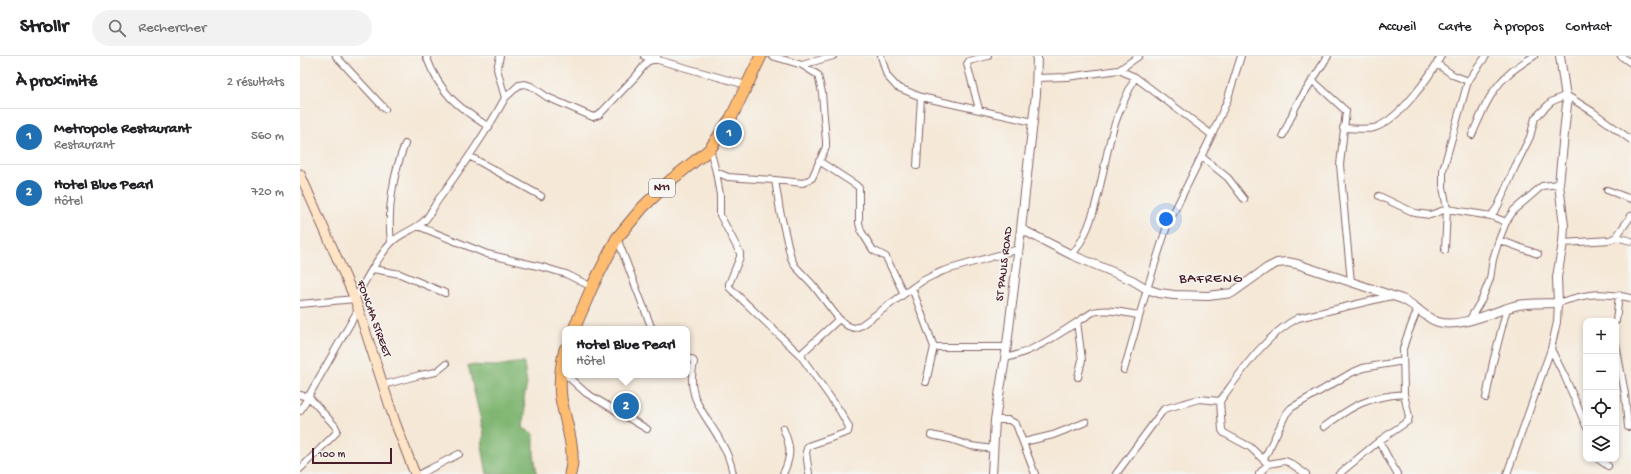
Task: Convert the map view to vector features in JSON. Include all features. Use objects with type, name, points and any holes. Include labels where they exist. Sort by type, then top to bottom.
[{"type":"highway","name":"N11","points":[[575,326],[592,287],[617,238],[643,208],[671,180],[710,149],[730,118],[761,56]]},
{"type":"highway","points":[[563,378],[561,397],[572,457],[570,474]]},
{"type":"main road","name":"FONCHA STREET","points":[[301,180],[354,299],[414,473]]},
{"type":"street","points":[[336,56],[385,109]]},
{"type":"street","points":[[426,56],[437,81],[449,96],[465,112],[489,127]]},
{"type":"street","points":[[500,56],[497,69],[505,98]]},
{"type":"street","points":[[644,56],[656,57],[746,85]]},
{"type":"street","points":[[716,172],[728,177],[803,183],[812,178],[826,147],[822,93],[818,75],[802,65],[772,56]]},
{"type":"street","points":[[802,65],[833,56]]},
{"type":"street","points":[[881,56],[887,76],[897,87],[921,97],[1033,122]]},
{"type":"street","points":[[979,109],[967,64],[969,61],[988,56]]},
{"type":"street","name":"ST PAULS ROAD","points":[[992,474],[996,420],[1007,347],[1033,122],[1037,78],[1037,56]]},
{"type":"street","points":[[1037,78],[1066,77],[1119,70],[1139,56]]},
{"type":"street","points":[[1124,370],[1139,315],[1167,226],[1212,136],[1227,101],[1241,56]]},
{"type":"street","points":[[1283,135],[1296,106],[1327,58],[1318,56]]},
{"type":"street","points":[[1344,128],[1374,128],[1387,121],[1404,107],[1437,64],[1441,56]]},
{"type":"street","points":[[1446,250],[1447,210],[1443,187],[1443,170],[1468,81],[1486,56]]},
{"type":"street","points":[[1472,135],[1487,101],[1498,84],[1511,72],[1534,56]]},
{"type":"street","points":[[1507,474],[1551,349],[1557,322],[1558,303],[1556,290],[1564,226],[1559,184],[1567,104],[1560,56]]},
{"type":"street","points":[[1621,56],[1631,63]]},
{"type":"street","points":[[300,304],[354,299],[391,242],[418,226],[427,218],[438,199],[489,127],[505,98],[519,85],[525,84],[531,86],[547,97],[593,117],[599,115],[636,76],[647,62],[656,57]]},
{"type":"street","points":[[1437,64],[1453,75],[1468,81]]},
{"type":"street","points":[[1119,70],[1135,77],[1212,136]]},
{"type":"street","points":[[1072,255],[1081,242],[1099,194],[1112,132],[1135,77]]},
{"type":"street","points":[[1312,80],[1346,111],[1340,165],[1351,282]]},
{"type":"street","points":[[1566,95],[1593,112],[1631,140]]},
{"type":"street","points":[[1492,216],[1530,137],[1535,118],[1551,102],[1566,95]]},
{"type":"street","points":[[917,166],[921,97]]},
{"type":"street","points":[[391,242],[389,224],[391,199],[399,161],[405,144]]},
{"type":"street","points":[[710,149],[720,190],[720,215],[740,253],[740,257],[729,287],[800,355],[840,411],[849,427],[848,432],[808,446],[806,452],[809,474]]},
{"type":"street","points":[[469,156],[541,196]]},
{"type":"street","points":[[1202,157],[1228,178],[1244,199]]},
{"type":"street","points":[[819,161],[859,188],[859,223],[861,231],[872,250],[886,258],[904,294]]},
{"type":"street","points":[[775,180],[780,211],[791,258],[795,266],[813,285],[839,319],[848,326],[854,328],[860,326],[922,281],[943,271],[1019,249]]},
{"type":"street","points":[[1470,320],[1482,299],[1490,279],[1493,259],[1506,222],[1514,210],[1542,186],[1559,184]]},
{"type":"street","points":[[1607,190],[1631,199]]},
{"type":"street","points":[[1379,196],[1415,213],[1430,214],[1447,210],[1492,216],[1506,222]]},
{"type":"street","points":[[1563,243],[1610,240],[1616,237],[1631,216]]},
{"type":"street","points":[[418,226],[487,254],[566,274],[592,287]]},
{"type":"street","points":[[1021,228],[1072,255],[1132,280],[1159,294],[1222,295],[1232,293],[1267,268],[1277,263],[1287,262],[1411,302],[1438,322],[1455,323],[1470,320],[1507,308],[1532,303],[1558,303],[1584,295],[1602,293],[1631,298]]},
{"type":"street","points":[[1616,237],[1631,241]]},
{"type":"street","points":[[617,238],[651,326]]},
{"type":"street","points":[[1499,240],[1538,254]]},
{"type":"street","points":[[373,269],[400,274],[445,293]]},
{"type":"street","points":[[912,288],[934,347],[926,382]]},
{"type":"street","points":[[1268,464],[1250,447],[1224,433],[1220,401],[1248,362],[1288,323],[1304,316],[1391,296]]},
{"type":"street","points":[[1616,318],[1619,296]]},
{"type":"street","points":[[1339,474],[1408,421],[1409,417],[1404,394],[1403,361],[1406,339],[1418,308]]},
{"type":"street","points":[[1486,398],[1493,362],[1507,308]]},
{"type":"street","points":[[300,411],[358,310]]},
{"type":"street","points":[[1005,358],[1022,354],[1042,345],[1093,312],[1101,310],[1139,315]]},
{"type":"street","points":[[800,355],[839,319]]},
{"type":"street","points":[[1077,322],[1082,360],[1078,377]]},
{"type":"street","points":[[934,347],[1007,347]]},
{"type":"street","points":[[1551,349],[1583,419]]},
{"type":"street","points":[[1618,354],[1625,394],[1628,427]]},
{"type":"street","points":[[690,359],[694,362],[692,378],[696,402],[721,441],[733,474]]},
{"type":"street","points":[[1264,459],[1286,414],[1291,408],[1333,382],[1363,368],[1403,361]]},
{"type":"street","points":[[383,385],[436,372],[446,364]]},
{"type":"street","points":[[570,378],[584,390],[586,394],[647,429]]},
{"type":"street","points":[[1324,427],[1351,407],[1374,399],[1404,394]]},
{"type":"street","points":[[300,395],[309,397],[335,426],[336,430],[335,434],[300,469]]},
{"type":"street","points":[[1116,474],[1164,409],[1199,399],[1220,401]]},
{"type":"street","points":[[996,420],[1009,420],[1016,424],[1035,474]]},
{"type":"street","points":[[1024,442],[1053,435],[1086,422]]},
{"type":"street","points":[[783,428],[789,443],[790,451],[790,459],[783,474]]},
{"type":"street","points":[[931,435],[971,446],[993,449]]},
{"type":"street","points":[[1379,442],[1397,474]]},
{"type":"street","points":[[414,473],[459,454]]},
{"type":"street","points":[[1259,474],[1268,464],[1285,461],[1290,462],[1306,474]]},
{"type":"street","points":[[1602,462],[1608,466]]},
{"type":"green space","points":[[524,363],[527,384],[524,398],[525,415],[523,428],[534,434],[534,454],[537,474],[487,474],[482,446],[484,434],[468,365],[496,366]]},
{"type":"place","name":"Metropole Restaurant","points":[[729,133]]},
{"type":"place","name":"Hotel Blue Pearl","points":[[626,406]]},
{"type":"district","name":"BAFRENG","points":[[1211,279]]}]
